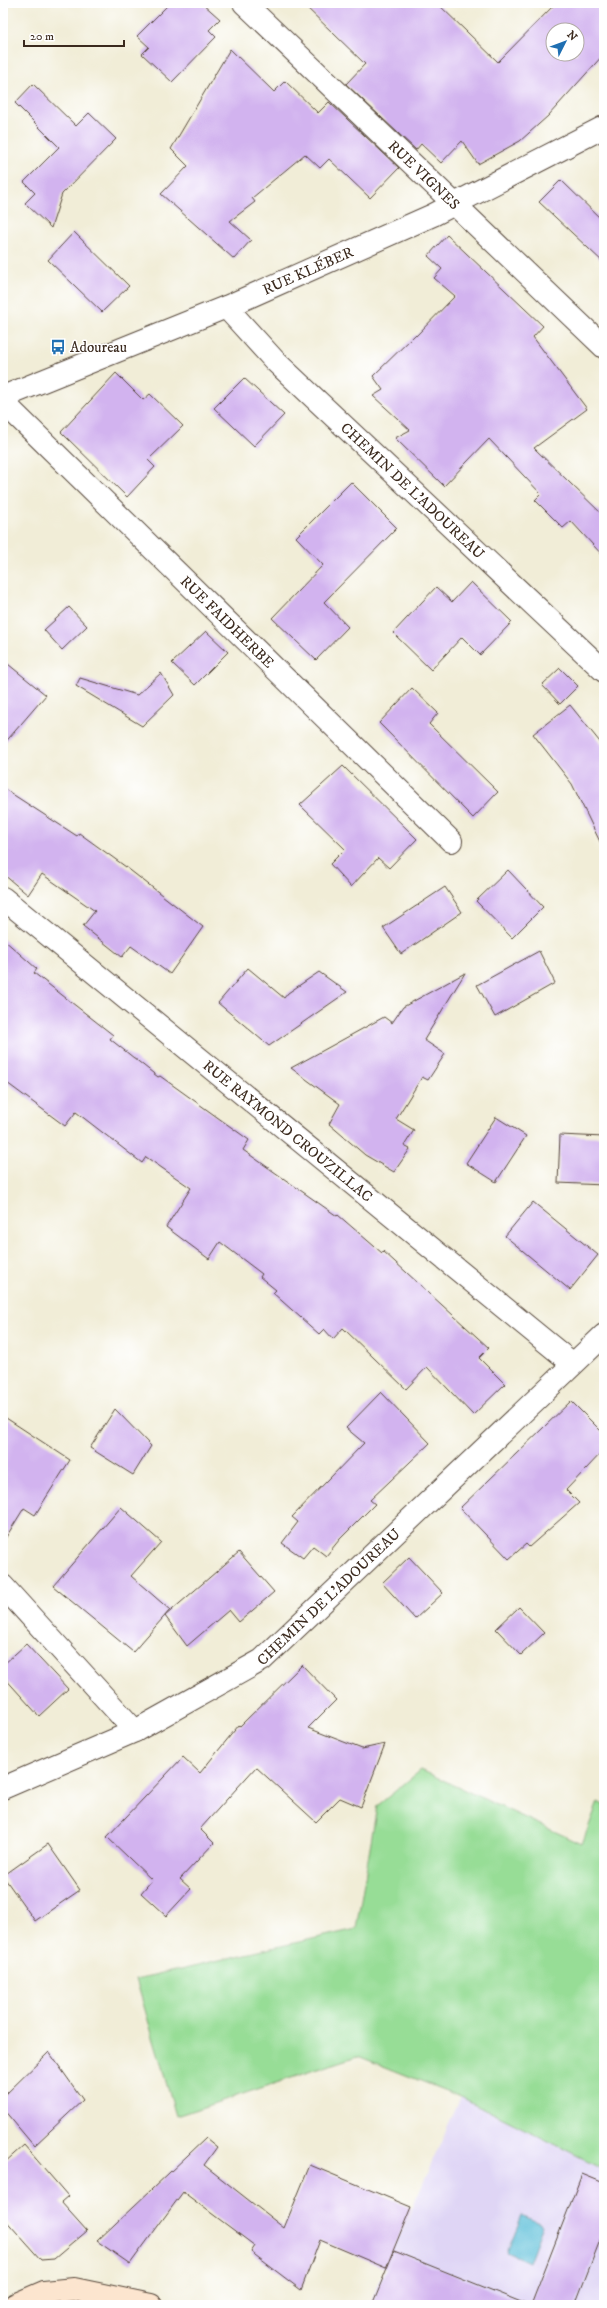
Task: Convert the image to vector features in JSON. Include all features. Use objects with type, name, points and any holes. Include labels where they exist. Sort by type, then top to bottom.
[{"type":"street","name":"RUE VIGNES","points":[[244,3],[604,347]]},
{"type":"street","name":"RUE KLÉBER","points":[[3,397],[226,307],[455,204],[604,127]]},
{"type":"street","name":"CHEMIN DE L'ADOUREAU","points":[[226,307],[275,361],[604,671]]},
{"type":"street","name":"RUE FAIDHERBE","points":[[3,402],[451,841]]},
{"type":"street","name":"RUE RAYMOND CROUZILLAC","points":[[3,898],[573,1364]]},
{"type":"street","name":"CHEMIN DE L'ADOUREAU","points":[[3,1788],[135,1731],[262,1660],[604,1334]]},
{"type":"street","points":[[3,1586],[135,1731]]},
{"type":"street","points":[[14,2305],[44,2292],[74,2289],[151,2305]]},
{"type":"shaded area","points":[[461,2097],[604,2169],[604,2305],[369,2305]]},
{"type":"green space","points":[[421,1770],[582,1844],[598,1802],[604,1805],[604,2169],[461,2097],[358,2056],[176,2116],[136,1979],[356,1929],[377,1806]]},
{"type":"water","points":[[522,2215],[543,2225],[529,2262],[507,2252]]},
{"type":"building","points":[[170,3],[202,3],[220,19],[209,30],[216,37],[172,82],[142,54],[149,47],[137,36]]},
{"type":"building","points":[[302,3],[437,3],[498,62],[556,3],[604,3],[604,54],[548,116],[520,141],[478,164],[462,141],[441,163],[421,144],[416,150],[346,84],[365,64]]},
{"type":"building","points":[[230,49],[274,92],[285,81],[318,113],[329,102],[399,168],[370,198],[329,159],[320,168],[305,154],[252,198],[255,202],[230,221],[251,240],[234,259],[161,194],[188,166],[171,149]]},
{"type":"building","points":[[33,84],[76,126],[89,113],[116,139],[62,194],[51,228],[25,203],[35,193],[24,182],[59,147],[15,103]]},
{"type":"building","points":[[561,180],[604,222],[604,263],[539,202]]},
{"type":"building","points":[[74,232],[129,286],[102,312],[48,260]]},
{"type":"building","points":[[447,235],[543,326],[533,337],[587,409],[534,448],[604,516],[604,557],[571,521],[563,528],[535,500],[541,494],[489,439],[444,486],[395,438],[410,430],[373,396],[383,390],[373,376],[415,335],[416,336],[455,296],[434,278],[442,269],[428,256]]},
{"type":"building","points":[[116,373],[143,400],[150,394],[183,426],[148,460],[155,467],[127,497],[61,432]]},
{"type":"building","points":[[244,378],[284,415],[254,446],[214,408]]},
{"type":"building","points":[[351,482],[397,528],[324,602],[348,627],[316,660],[272,618],[323,565],[296,537]]},
{"type":"building","points":[[471,582],[512,622],[480,655],[462,637],[431,670],[393,633],[436,587],[452,602]]},
{"type":"building","points":[[69,607],[87,626],[62,650],[44,630]]},
{"type":"building","points":[[206,631],[228,652],[195,685],[172,663]]},
{"type":"building","points":[[3,660],[46,695],[3,745]]},
{"type":"building","points":[[560,668],[578,686],[560,704],[542,685]]},
{"type":"building","points":[[161,673],[174,695],[142,726],[76,686],[80,678],[137,695]]},
{"type":"building","points":[[412,688],[438,713],[429,724],[498,792],[473,818],[379,723]]},
{"type":"building","points":[[570,705],[604,747],[604,850],[572,784],[533,734]]},
{"type":"building","points":[[343,766],[417,839],[389,868],[378,858],[351,887],[330,864],[345,849],[300,805]]},
{"type":"building","points":[[3,788],[77,836],[79,833],[126,867],[203,927],[170,974],[131,946],[122,957],[83,926],[95,911],[42,874],[28,895],[3,874]]},
{"type":"building","points":[[508,870],[543,907],[512,938],[476,901]]},
{"type":"building","points":[[445,887],[462,912],[401,954],[383,928]]},
{"type":"building","points":[[3,939],[37,969],[34,973],[113,1035],[110,1039],[158,1077],[160,1076],[249,1140],[243,1150],[337,1216],[338,1215],[382,1253],[383,1251],[489,1348],[479,1358],[505,1384],[473,1415],[427,1367],[406,1389],[343,1328],[333,1339],[324,1329],[319,1334],[273,1293],[276,1290],[260,1277],[262,1274],[220,1242],[209,1259],[166,1227],[191,1188],[146,1157],[142,1163],[76,1112],[65,1126],[3,1080]]},
{"type":"building","points":[[539,951],[555,983],[495,1017],[477,985]]},
{"type":"building","points":[[248,968],[284,998],[288,993],[319,972],[347,992],[269,1046],[218,1003]]},
{"type":"building","points":[[465,973],[424,1040],[445,1054],[428,1080],[422,1077],[396,1119],[414,1130],[404,1146],[410,1149],[394,1172],[365,1155],[329,1124],[340,1104],[291,1068],[384,1017],[392,1023],[403,1007]]},
{"type":"building","points":[[496,1117],[526,1136],[496,1182],[466,1163]]},
{"type":"building","points":[[560,1135],[604,1137],[604,1185],[558,1183]]},
{"type":"building","points":[[533,1202],[598,1255],[570,1290],[505,1236]]},
{"type":"building","points":[[381,1392],[430,1443],[370,1500],[375,1504],[340,1539],[326,1556],[313,1546],[303,1558],[282,1543],[298,1522],[292,1517],[364,1443],[346,1428]]},
{"type":"building","points":[[571,1401],[604,1434],[604,1450],[566,1490],[579,1503],[529,1547],[526,1544],[509,1559],[460,1508]]},
{"type":"building","points":[[115,1409],[151,1446],[133,1475],[90,1448]]},
{"type":"building","points":[[3,1416],[70,1460],[35,1515],[24,1508],[3,1542]]},
{"type":"building","points":[[121,1507],[161,1542],[131,1576],[170,1610],[133,1652],[53,1586]]},
{"type":"building","points":[[239,1552],[274,1592],[239,1622],[229,1610],[187,1646],[165,1616]]},
{"type":"building","points":[[409,1557],[443,1593],[415,1619],[382,1583]]},
{"type":"building","points":[[519,1607],[544,1633],[521,1655],[496,1629]]},
{"type":"building","points":[[26,1644],[68,1689],[39,1716],[3,1676],[3,1665]]},
{"type":"building","points":[[302,1665],[336,1700],[308,1728],[362,1749],[385,1744],[361,1807],[340,1798],[316,1822],[256,1767],[200,1829],[214,1843],[180,1879],[191,1889],[166,1916],[141,1893],[152,1880],[107,1837],[183,1757],[200,1773],[239,1725],[240,1726]]},
{"type":"building","points":[[48,1844],[80,1890],[35,1921],[3,1876]]},
{"type":"building","points":[[49,2052],[83,2100],[34,2146],[3,2109],[3,2097]]},
{"type":"building","points":[[206,2138],[217,2147],[204,2165],[284,2228],[310,2165],[411,2207],[386,2268],[320,2240],[301,2290],[251,2252],[255,2246],[183,2192],[130,2264],[97,2241]]},
{"type":"building","points":[[24,2145],[68,2196],[61,2202],[87,2231],[54,2259],[41,2260],[3,2217],[3,2164]]},
{"type":"building","points":[[582,2174],[604,2183],[604,2230],[575,2305],[531,2305]]},
{"type":"building","points":[[394,2251],[526,2304],[526,2305],[372,2305]]},
{"type":"place","name":"Adoureau","points":[[58,347]]}]
